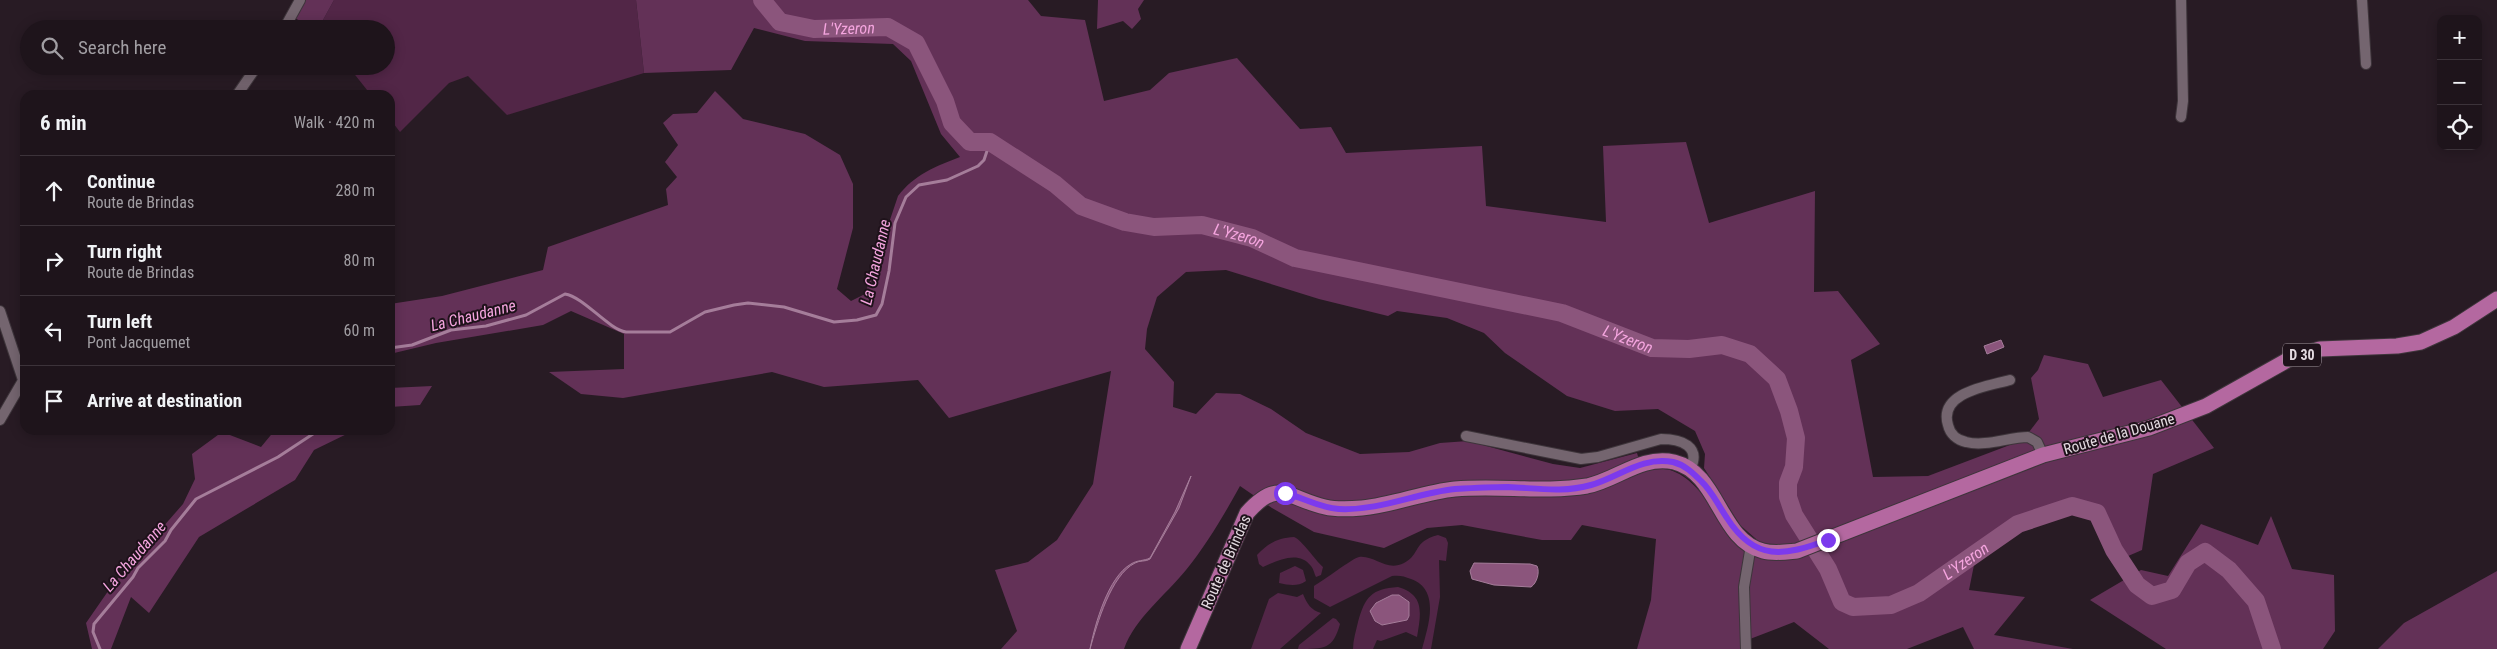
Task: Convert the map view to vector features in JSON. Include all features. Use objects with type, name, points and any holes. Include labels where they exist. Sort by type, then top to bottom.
[{"type":"main road","name":"Route de la Douane","points":[[1751,545],[1762,551],[1782,553],[1807,548],[2043,455],[2149,428],[2206,406],[2293,357],[2320,350],[2397,346],[2421,342],[2454,326],[2497,300]]},
{"type":"main road","name":"Route de Brindas","points":[[1188,649],[1246,512],[1259,499],[1285,493],[1324,507],[1361,508],[1390,504],[1454,489],[1505,487],[1562,490],[1591,485],[1639,464],[1656,461],[1674,462],[1690,470],[1707,487],[1738,534],[1751,545]]},
{"type":"street","points":[[289,20],[300,0]]},
{"type":"street","points":[[2181,0],[2183,101],[2181,117]]},
{"type":"street","points":[[2362,0],[2366,64]]},
{"type":"street","points":[[240,90],[251,75]]},
{"type":"street","points":[[0,311],[20,368]]},
{"type":"street","name":"Route de la Douane","points":[[2010,380],[1962,395],[1951,403],[1947,411],[1948,425],[1954,437],[1967,443],[2028,437],[2037,442],[2043,455]]},
{"type":"street","points":[[0,420],[20,386]]},
{"type":"street","points":[[1466,436],[1581,459],[1598,457],[1661,439],[1682,440],[1694,456],[1690,470]]},
{"type":"street","points":[[1746,649],[1744,587],[1751,545]]},
{"type":"shaded area","points":[[300,0],[334,0],[323,20],[298,20],[292,17]]},
{"type":"shaded area","points":[[334,0],[636,0],[644,73],[507,115],[468,76],[449,83],[400,132],[395,126],[395,90],[367,90],[355,75],[395,75],[395,20],[323,20]]},
{"type":"shaded area","points":[[636,0],[1028,0],[1041,16],[1085,20],[1104,101],[1150,90],[1169,73],[1237,58],[1300,129],[1331,127],[1346,153],[1482,146],[1486,206],[1606,222],[1603,146],[1686,142],[1709,223],[1815,191],[1814,292],[1838,291],[1880,344],[1851,360],[1873,477],[1928,476],[2023,440],[2039,419],[2031,378],[2038,370],[2044,355],[2088,364],[2103,397],[2161,380],[2214,448],[2153,474],[2142,550],[2112,563],[2094,517],[2073,511],[2023,528],[1975,560],[1969,590],[2025,597],[1994,635],[2073,649],[1974,649],[1963,627],[1907,649],[1829,649],[1794,622],[1750,639],[1749,576],[1756,539],[1740,525],[1704,468],[1705,454],[1695,431],[1658,409],[1615,411],[1567,396],[1505,353],[1484,333],[1447,318],[1397,311],[1388,316],[1319,299],[1226,270],[1186,272],[1157,297],[1147,329],[1145,349],[1174,382],[1173,407],[1196,414],[1216,393],[1240,394],[1271,409],[1306,433],[1360,454],[1409,452],[1440,443],[1468,441],[1553,464],[1580,468],[1637,453],[1642,470],[1670,470],[1693,484],[1738,544],[1748,554],[1742,588],[1742,649],[1637,649],[1651,600],[1656,539],[1582,525],[1571,540],[1542,540],[1462,525],[1427,528],[1384,548],[1314,532],[1272,508],[1240,486],[1201,550],[1178,580],[1135,627],[1124,649],[1001,649],[1017,631],[995,570],[1028,562],[1057,540],[1093,484],[1111,371],[949,418],[918,380],[824,387],[772,372],[623,398],[581,394],[549,372],[624,369],[624,334],[571,311],[543,325],[436,343],[395,353],[395,303],[442,296],[543,270],[548,247],[668,205],[666,189],[677,177],[665,162],[678,145],[663,123],[673,114],[697,113],[715,91],[743,119],[805,134],[840,155],[853,184],[853,228],[837,289],[851,301],[865,294],[898,196],[918,177],[960,157],[941,134],[911,61],[893,44],[805,41],[754,28],[731,70],[644,73]]},
{"type":"shaded area","points":[[1098,0],[1144,0],[1138,9],[1141,19],[1132,29],[1123,21],[1097,29]]},
{"type":"shaded area","points":[[2001,340],[2004,347],[1987,354],[1984,346]]},
{"type":"shaded area","points":[[432,386],[420,405],[395,407],[395,388]]},
{"type":"shaded area","points":[[218,435],[230,435],[261,447],[271,435],[345,435],[314,450],[295,480],[199,537],[149,613],[131,597],[111,649],[92,649],[86,623],[113,584],[183,504],[195,479],[192,454]]},
{"type":"shaded area","points":[[1191,476],[1179,508],[1150,559],[1137,562],[1126,569],[1112,589],[1101,614],[1090,649],[1095,627],[1109,590],[1123,570],[1133,563],[1150,558],[1175,512]]},
{"type":"shaded area","points":[[2271,516],[2292,569],[2334,575],[2335,631],[2323,649],[2166,649],[2090,600],[2141,570],[2168,576],[2201,524],[2258,545]]},
{"type":"shaded area","points":[[1438,535],[1446,538],[1448,543],[1446,561],[1439,560],[1440,597],[1431,649],[1422,649],[1429,620],[1429,600],[1426,591],[1420,584],[1411,579],[1402,576],[1392,576],[1330,607],[1314,598],[1314,586],[1356,558],[1365,557],[1386,565],[1398,565],[1409,560],[1424,541]]},
{"type":"shaded area","points":[[1294,537],[1301,542],[1323,567],[1321,575],[1316,577],[1311,566],[1301,558],[1288,558],[1263,567],[1259,564],[1257,555],[1265,547],[1278,540]]},
{"type":"shaded area","points":[[1474,563],[1530,564],[1537,566],[1538,574],[1535,583],[1531,587],[1494,585],[1472,579],[1470,571]]},
{"type":"shaded area","points":[[1295,566],[1303,570],[1306,581],[1296,585],[1279,583],[1280,573]]},
{"type":"shaded area","points":[[2497,571],[2497,649],[2378,649],[2404,623]]},
{"type":"shaded area","points":[[1398,587],[1407,590],[1417,600],[1420,620],[1417,637],[1406,632],[1381,641],[1377,640],[1373,649],[1353,649],[1358,622],[1367,600],[1375,592]]},
{"type":"shaded area","points":[[1278,593],[1297,597],[1303,594],[1310,606],[1321,613],[1280,649],[1251,649],[1269,599]]},
{"type":"shaded area","points":[[1392,595],[1399,595],[1409,602],[1409,616],[1407,620],[1382,625],[1375,621],[1370,611],[1376,603]]},
{"type":"shaded area","points":[[1333,618],[1340,624],[1331,643],[1321,648],[1298,649],[1299,645]]},
{"type":"waterway","name":"L'Yzeron","points":[[762,0],[780,22],[814,29],[888,27],[916,43],[945,101],[952,123],[970,142],[990,142],[1055,184],[1081,206],[1125,222],[1154,227],[1202,225],[1252,238],[1295,258],[1562,313],[1652,348],[1689,349],[1722,345],[1750,354],[1777,379],[1789,411],[1796,438],[1794,467],[1788,483],[1788,497],[1794,515],[1828,569],[1842,602],[1853,607],[1891,605],[1919,593],[2018,524],[2072,506],[2097,513],[2114,550],[2137,585],[2152,596],[2172,590],[2188,563],[2205,552],[2229,570],[2256,601],[2272,649]]},
{"type":"waterway","name":"La Chaudanne","points":[[395,347],[412,345],[451,330],[486,326],[526,315],[565,294],[572,296],[619,330],[626,332],[670,332],[705,312],[748,303],[784,307],[834,322],[857,320],[876,315],[882,304],[889,271],[895,223],[906,197],[919,185],[947,180],[978,166],[984,160],[990,142]]},
{"type":"waterway","name":"La Chaudanne","points":[[100,649],[93,632],[94,624],[133,577],[138,568],[165,541],[171,530],[196,499],[278,457],[311,435]]},
{"type":"route","points":[[1285,493],[1324,507],[1340,509],[1361,508],[1390,504],[1454,489],[1505,487],[1562,490],[1591,485],[1639,464],[1656,461],[1674,462],[1690,470],[1707,487],[1738,534],[1762,551],[1782,553],[1797,551],[1828,540]]}]
